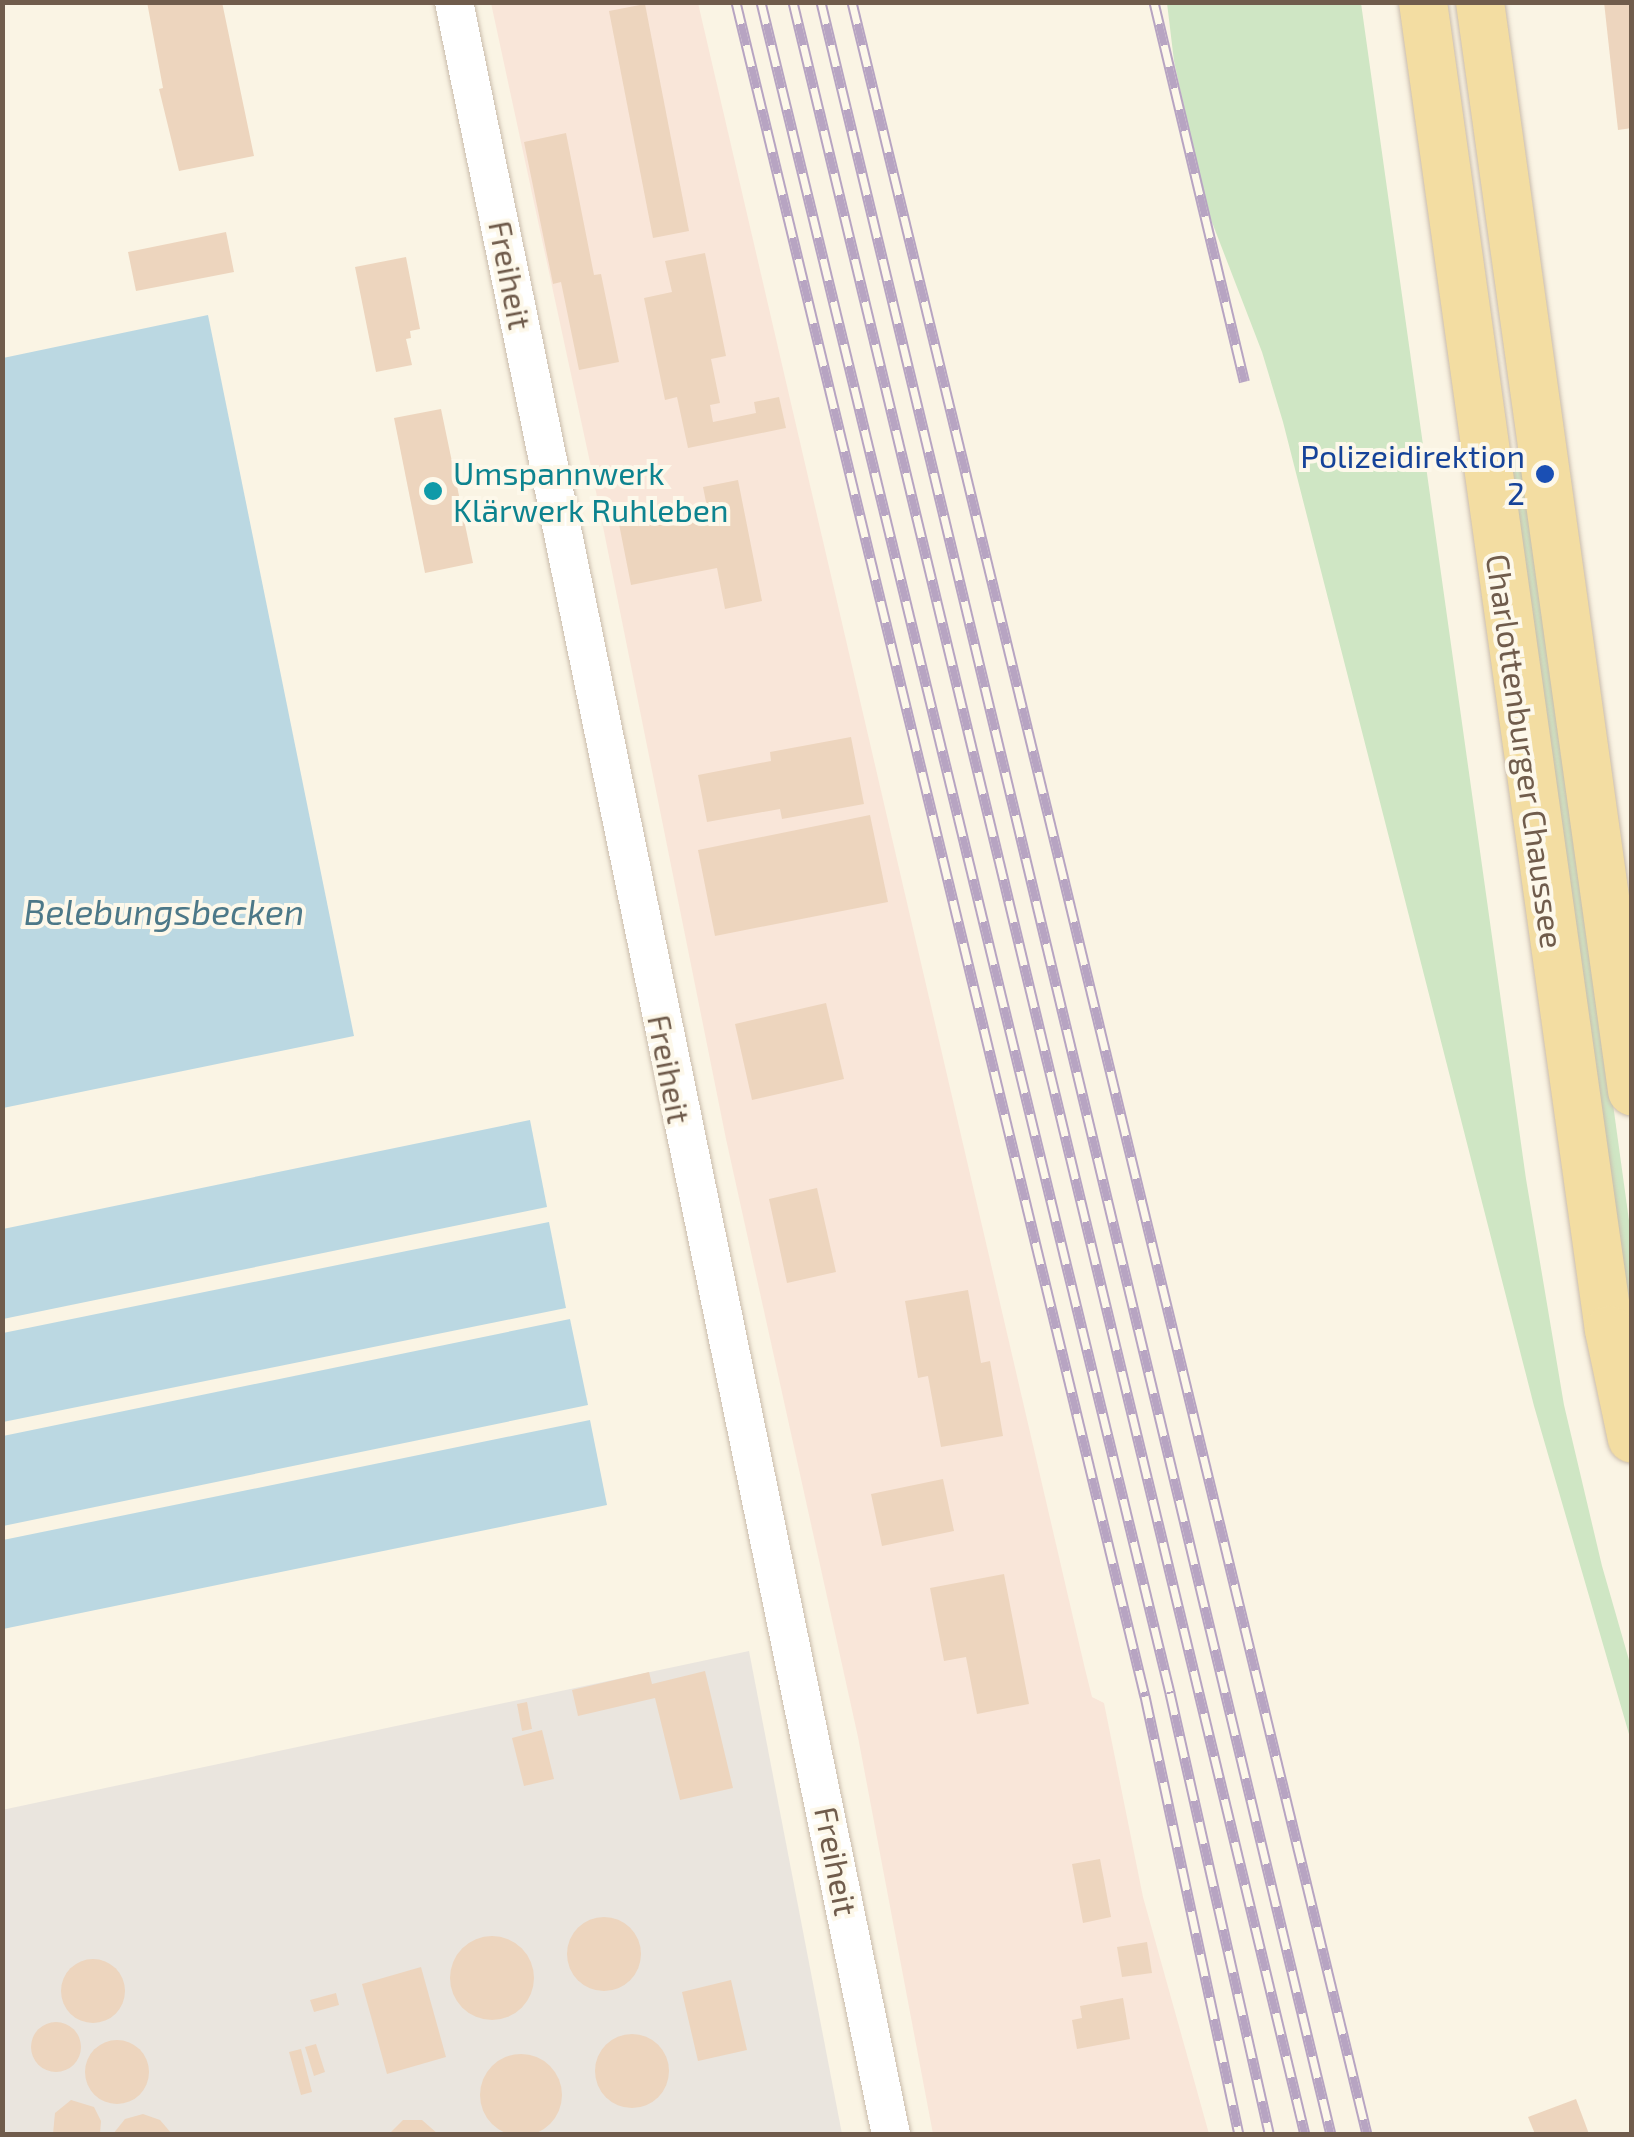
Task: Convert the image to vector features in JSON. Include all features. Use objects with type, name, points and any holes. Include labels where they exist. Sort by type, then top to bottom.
[{"type":"main road","name":"Charlottenburger Chaussee","points":[[1423,2],[1608,1330],[1632,1438]]},
{"type":"main road","name":"Charlottenburger Chaussee","points":[[1480,2],[1632,1091]]},
{"type":"street","name":"Freiheit","points":[[454,2],[890,2134]]},
{"type":"shaded area","points":[[491,3],[698,3],[1085,1669],[1092,1697],[1104,1703],[1143,1897],[1209,2134],[933,2134],[858,1737],[726,1139],[591,467]]},
{"type":"shaded area","points":[[749,1651],[842,2134],[3,2134],[2,1810]]},
{"type":"green space","points":[[1167,3],[1361,3],[1526,1179],[1564,1405],[1602,1566],[1631,1667],[1631,1741],[1534,1406],[1283,422],[1262,352],[1205,204],[1174,61]]},
{"type":"green space","points":[[1523,450],[1631,1235],[1631,1355],[1502,452]]},
{"type":"water","name":"Belebungsbecken","points":[[208,315],[354,1036],[3,1108],[3,358]]},
{"type":"water","points":[[530,1120],[547,1207],[3,1319],[3,1229]]},
{"type":"water","points":[[549,1222],[566,1308],[3,1422],[3,1333]]},
{"type":"water","points":[[570,1319],[588,1405],[3,1526],[3,1436]]},
{"type":"water","points":[[590,1420],[607,1505],[3,1629],[3,1540]]},
{"type":"building","points":[[147,2],[222,2],[254,156],[179,171],[159,89],[163,88]]},
{"type":"building","points":[[1604,2],[1632,2],[1632,128],[1618,130]]},
{"type":"building","points":[[645,4],[689,231],[653,238],[609,11]]},
{"type":"building","points":[[566,133],[594,275],[601,274],[619,362],[579,370],[561,282],[553,284],[524,142]]},
{"type":"building","points":[[226,232],[234,272],[136,291],[128,252]]},
{"type":"building","points":[[705,253],[726,356],[711,359],[720,403],[710,405],[713,422],[756,413],[754,402],[779,397],[786,428],[688,448],[677,397],[665,400],[644,298],[672,292],[665,261]]},
{"type":"building","points":[[406,257],[420,329],[410,331],[411,338],[406,339],[412,365],[376,372],[355,267]]},
{"type":"building","name":"Umspannwerk Klärwerk Ruhleben","points":[[441,409],[473,563],[425,573],[394,418]]},
{"type":"building","points":[[738,480],[762,601],[725,609],[717,568],[631,585],[619,524],[707,507],[703,487]]},
{"type":"building","points":[[851,737],[864,804],[782,819],[780,809],[707,822],[698,775],[771,761],[770,752]]},
{"type":"building","points":[[870,815],[888,902],[715,936],[698,850]]},
{"type":"building","points":[[826,1003],[844,1079],[752,1100],[735,1024]]},
{"type":"building","points":[[817,1188],[836,1272],[787,1283],[769,1199]]},
{"type":"building","points":[[968,1290],[981,1363],[990,1361],[1003,1436],[941,1447],[928,1376],[918,1378],[905,1301]]},
{"type":"building","points":[[943,1479],[954,1531],[882,1546],[871,1494]]},
{"type":"building","points":[[1004,1574],[1029,1704],[977,1714],[966,1657],[944,1661],[930,1588]]},
{"type":"building","points":[[705,1671],[733,1788],[680,1800],[655,1698],[578,1716],[572,1690],[649,1672],[652,1684]]},
{"type":"building","points":[[527,1702],[532,1729],[522,1731],[517,1704]]},
{"type":"building","points":[[542,1730],[554,1779],[524,1786],[512,1738]]},
{"type":"building","points":[[1100,1859],[1111,1917],[1083,1923],[1072,1864]]},
{"type":"building","points":[[604,1917],[630,1928],[641,1954],[630,1980],[604,1991],[578,1980],[567,1954],[578,1928]]},
{"type":"building","points":[[492,1936],[515,1943],[527,1955],[534,1978],[527,2001],[515,2013],[492,2020],[469,2013],[457,2001],[450,1978],[457,1955],[469,1943]]},
{"type":"building","points":[[1147,1942],[1152,1973],[1122,1977],[1117,1947]]},
{"type":"building","points":[[93,1959],[115,1969],[125,1991],[115,2013],[93,2023],[71,2013],[61,1991],[71,1969]]},
{"type":"building","points":[[421,1967],[446,2057],[387,2074],[362,1984]]},
{"type":"building","points":[[731,1980],[747,2050],[698,2061],[682,1992]]},
{"type":"building","points":[[336,1993],[339,2005],[314,2012],[310,2000]]},
{"type":"building","points":[[1123,1998],[1130,2039],[1077,2049],[1072,2020],[1082,2018],[1080,2006]]},
{"type":"building","points":[[56,2022],[74,2029],[81,2047],[74,2065],[56,2072],[38,2065],[31,2047],[38,2029]]},
{"type":"building","points":[[632,2034],[658,2045],[669,2071],[658,2097],[632,2108],[606,2097],[595,2071],[606,2045]]},
{"type":"building","points":[[117,2040],[139,2050],[149,2072],[139,2094],[117,2104],[95,2094],[85,2072],[95,2050]]},
{"type":"building","points":[[316,2044],[325,2072],[314,2076],[305,2047]]},
{"type":"building","points":[[301,2049],[312,2092],[301,2095],[289,2052]]},
{"type":"building","points":[[513,2054],[529,2054],[555,2072],[562,2095],[559,2111],[550,2124],[529,2136],[513,2136],[487,2118],[480,2103],[480,2087],[498,2061]]},
{"type":"building","points":[[1576,2099],[1589,2134],[1535,2134],[1528,2117]]},
{"type":"building","points":[[71,2100],[94,2107],[101,2121],[100,2134],[53,2134],[55,2113]]},
{"type":"building","points":[[143,2114],[160,2120],[172,2134],[113,2134],[125,2119]]},
{"type":"building","points":[[403,2120],[422,2120],[438,2134],[389,2134]]},
{"type":"railway","points":[[736,2],[1145,1696],[1239,2134]]},
{"type":"railway","points":[[761,2],[1170,1693],[1269,2134]]},
{"type":"railway","points":[[793,2],[1305,2134]]},
{"type":"railway","points":[[821,2],[1331,2134]]},
{"type":"railway","points":[[852,2],[1367,2134]]},
{"type":"railway","points":[[1154,2],[1244,381]]},
{"type":"place","name":"Polizeidirektion 2","points":[[1545,474]]},
{"type":"place","name":"Umspannwerk Klärwerk Ruhleben","points":[[433,491]]}]
